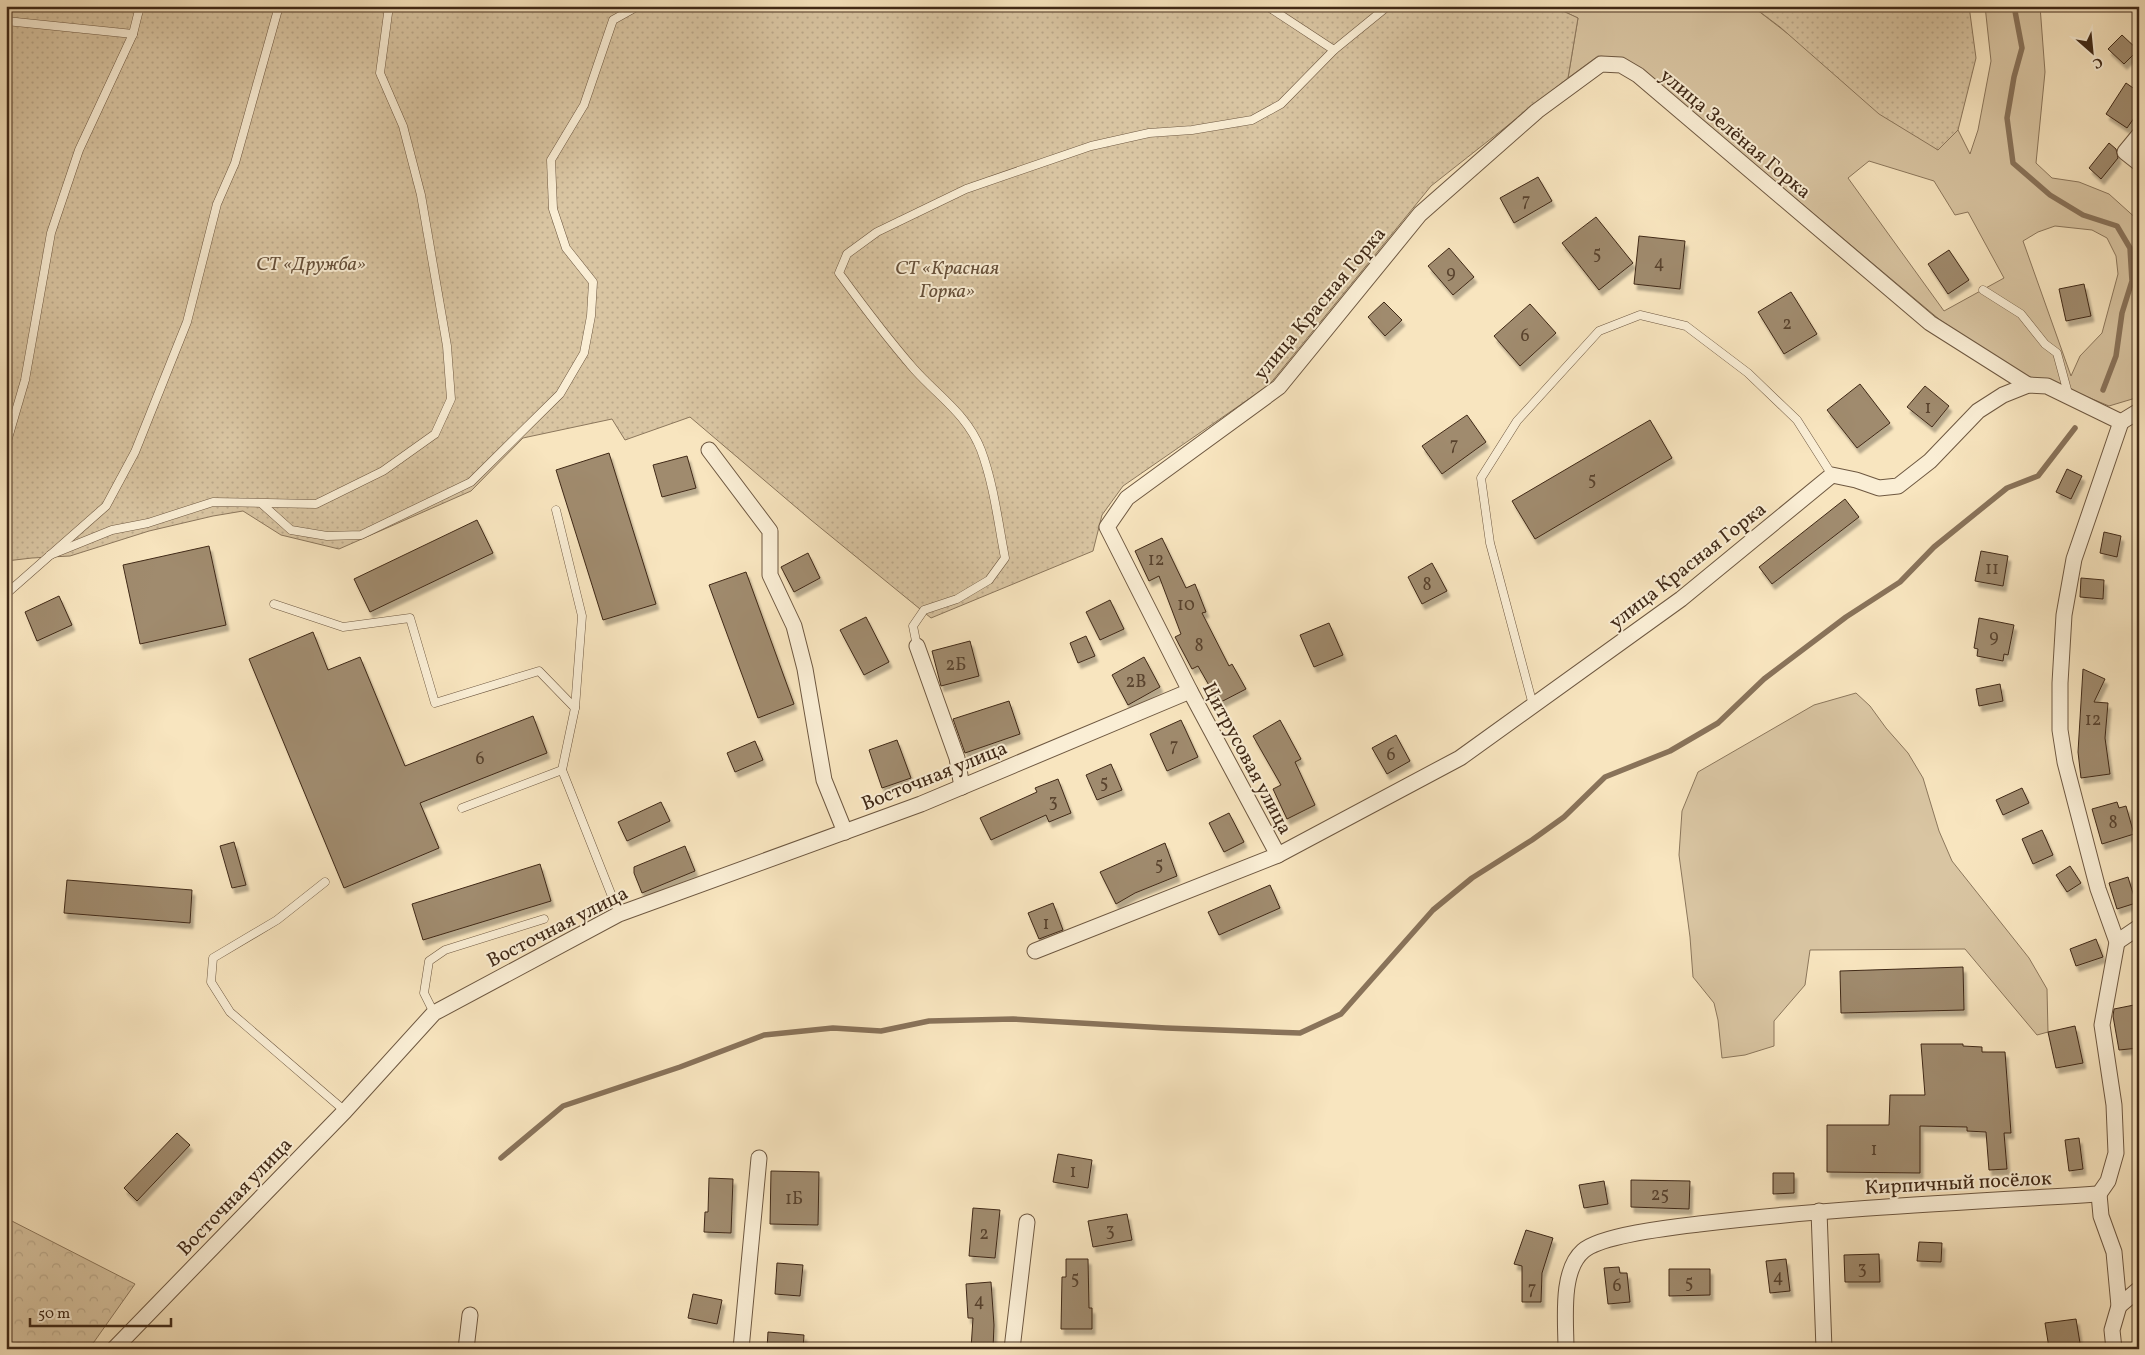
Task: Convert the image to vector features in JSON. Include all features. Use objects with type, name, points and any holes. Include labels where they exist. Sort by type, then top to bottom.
[{"type":"street","name":"улица Зелёная Горка","points":[[1420,214],[1538,111],[1600,64],[1620,65],[1638,75],[1930,324],[2028,385]]},
{"type":"street","points":[[2139,135],[2124,152],[2139,162]]},
{"type":"street","name":"улица Красная Горка","points":[[1108,526],[1127,498],[1279,387],[1420,214]]},
{"type":"street","points":[[1832,475],[1856,480],[1879,488],[1898,486],[1930,462],[1978,411],[2002,395],[2028,385],[2047,386],[2121,422]]},
{"type":"street","points":[[2114,1349],[2112,1330],[2119,1306],[2114,1252],[2101,1216],[2099,1194],[2108,1181],[2116,1153],[2114,1105],[2102,1026],[2117,942],[2098,889],[2065,762],[2060,730],[2060,683],[2064,615],[2074,559],[2121,422],[2139,411]]},
{"type":"street","points":[[708,450],[770,531],[770,576],[794,626],[805,669],[824,780],[845,832]]},
{"type":"street","name":"улица Красная Горка","points":[[1278,855],[1460,758],[1681,599],[1832,475]]},
{"type":"street","name":"Цитрусовая улица","points":[[1035,951],[1278,855],[1190,692],[1108,526]]},
{"type":"street","points":[[917,646],[957,758],[962,787]]},
{"type":"street","name":"Восточная улица","points":[[114,1349],[345,1111],[434,1013],[619,914],[845,832],[962,787],[1190,692]]},
{"type":"street","points":[[2117,942],[2139,927]]},
{"type":"street","points":[[741,1349],[759,1158]]},
{"type":"street","name":"Кирпичный посёлок","points":[[1566,1349],[1566,1287],[1573,1265],[1581,1252],[1593,1244],[1660,1228],[1819,1211],[2099,1194]]},
{"type":"street","points":[[1819,1211],[1824,1349]]},
{"type":"street","points":[[1012,1349],[1027,1222]]},
{"type":"street","points":[[2119,1306],[2139,1289]]},
{"type":"street","points":[[466,1349],[470,1315]]},
{"type":"lane","points":[[6,444],[25,380],[50,234],[79,150],[133,34],[140,6]]},
{"type":"lane","points":[[6,594],[106,506],[135,452],[187,322],[217,204],[235,163],[279,6]]},
{"type":"lane","points":[[50,555],[112,530],[148,523],[213,502],[316,504],[383,471],[435,434],[451,399],[447,346],[421,195],[403,126],[380,73],[390,6]]},
{"type":"lane","points":[[262,504],[291,530],[327,536],[362,535],[471,482],[560,394],[584,353],[591,316],[592,282],[566,248],[553,209],[551,160],[584,105],[613,20],[638,6]]},
{"type":"lane","points":[[1267,6],[1334,50]]},
{"type":"lane","points":[[917,646],[913,626],[924,610],[958,599],[989,580],[1005,558],[993,492],[981,449],[963,417],[915,370],[865,308],[840,272],[847,254],[877,232],[966,189],[1018,170],[1091,146],[1149,133],[1192,130],[1252,120],[1281,104],[1334,50],[1388,6]]},
{"type":"lane","points":[[6,21],[133,34]]},
{"type":"lane","points":[[1983,290],[2021,314],[2045,344],[2057,353],[2069,397]]},
{"type":"lane","points":[[1533,706],[1490,543],[1481,478],[1517,421],[1599,331],[1640,315],[1686,326],[1748,373],[1797,420],[1832,475]]},
{"type":"lane","points":[[556,510],[582,616],[575,708],[562,770],[619,914]]},
{"type":"lane","points":[[274,604],[343,627],[410,618],[435,703],[539,671],[575,708]]},
{"type":"lane","points":[[462,808],[562,770]]},
{"type":"lane","points":[[325,882],[278,920],[213,958],[211,982],[230,1012],[345,1111]]},
{"type":"lane","points":[[434,1013],[424,993],[429,962],[445,950],[544,919]]},
{"type":"green space","points":[[6,6],[1552,6],[1578,18],[1568,78],[1431,186],[1269,385],[1123,486],[1102,515],[1093,551],[931,618],[811,520],[690,417],[625,440],[612,419],[523,438],[471,491],[339,549],[281,535],[243,511],[149,531],[70,556],[6,561]]},
{"type":"green space","points":[[1552,6],[1752,6],[1938,150],[1958,130],[1970,154],[1978,130],[1991,61],[1985,6],[2040,6],[2045,72],[2036,163],[2052,178],[2079,182],[2109,194],[2139,221],[2139,397],[2109,406],[2078,393],[2028,378],[1940,320],[1644,71],[1623,58],[1598,56],[1568,78],[1578,18]],"holes":[[[1869,161],[1934,181],[1955,215],[1968,212],[2004,278],[1944,311],[1848,178]],[[2055,226],[2092,230],[2107,238],[2116,256],[2118,274],[2102,333],[2080,356],[2071,376],[2023,241],[2038,232]]]},
{"type":"green space","points":[[1752,6],[1969,6],[1976,58],[1958,130],[1938,150],[1879,114],[1780,27]]},
{"type":"green space","points":[[1856,693],[1870,706],[1908,753],[1923,778],[1939,831],[1952,861],[2029,958],[2047,989],[2048,1032],[2037,1035],[1965,949],[1810,950],[1805,985],[1774,1021],[1774,1046],[1745,1055],[1722,1058],[1718,1020],[1714,1003],[1693,977],[1690,937],[1679,855],[1682,811],[1698,772],[1814,705]]},
{"type":"green space","points":[[6,1218],[135,1284],[89,1349],[6,1349]]},
{"type":"building","points":[[2122,35],[2138,50],[2124,64],[2108,49]]},
{"type":"building","points":[[2126,83],[2139,92],[2139,111],[2127,128],[2106,114]]},
{"type":"building","points":[[2109,143],[2116,149],[2118,158],[2101,179],[2089,168]]},
{"type":"building","points":[[1538,177],[1552,201],[1514,223],[1500,198]]},
{"type":"building","points":[[1596,217],[1633,263],[1599,290],[1562,243]]},
{"type":"building","points":[[1639,236],[1685,241],[1680,289],[1634,284]]},
{"type":"building","points":[[1449,248],[1474,277],[1453,295],[1428,266]]},
{"type":"building","points":[[1949,250],[1969,280],[1948,294],[1928,264]]},
{"type":"building","points":[[2084,284],[2091,316],[2066,321],[2059,289]]},
{"type":"building","points":[[1791,292],[1817,334],[1784,354],[1758,312]]},
{"type":"building","points":[[1384,302],[1402,320],[1385,336],[1368,317]]},
{"type":"building","points":[[1530,304],[1556,333],[1520,366],[1494,336]]},
{"type":"building","points":[[1860,384],[1890,423],[1857,448],[1827,410]]},
{"type":"building","points":[[1925,386],[1949,406],[1932,427],[1907,407]]},
{"type":"building","points":[[1467,415],[1486,442],[1442,474],[1422,446]]},
{"type":"building","points":[[1650,420],[1672,458],[1535,539],[1512,501]]},
{"type":"building","points":[[609,453],[656,604],[603,620],[556,470]]},
{"type":"building","points":[[687,456],[696,488],[662,497],[653,465]]},
{"type":"building","points":[[2067,469],[2082,476],[2071,499],[2056,492]]},
{"type":"building","points":[[1845,499],[1859,517],[1772,584],[1759,567]]},
{"type":"building","points":[[477,520],[493,553],[370,612],[354,579]]},
{"type":"building","points":[[2104,532],[2121,536],[2117,557],[2100,553]]},
{"type":"building","points":[[1162,538],[1186,588],[1195,584],[1206,612],[1202,613],[1229,666],[1232,664],[1246,689],[1219,703],[1198,666],[1192,669],[1175,637],[1181,634],[1159,576],[1149,581],[1135,551]]},
{"type":"building","points":[[209,546],[226,625],[140,644],[123,565]]},
{"type":"building","points":[[1981,551],[2008,556],[2003,586],[1975,581]]},
{"type":"building","points":[[808,553],[820,578],[794,592],[781,567]]},
{"type":"building","points":[[1432,563],[1447,591],[1422,604],[1408,577]]},
{"type":"building","points":[[746,572],[794,704],[758,718],[709,585]]},
{"type":"building","points":[[2081,578],[2104,580],[2103,599],[2080,597]]},
{"type":"building","points":[[59,596],[72,625],[37,641],[25,612]]},
{"type":"building","points":[[1110,600],[1124,629],[1100,640],[1086,612]]},
{"type":"building","points":[[866,617],[889,662],[864,675],[840,630]]},
{"type":"building","points":[[1979,618],[2014,625],[2008,655],[2004,654],[2003,661],[1977,656],[1978,649],[1974,648]]},
{"type":"building","points":[[1329,623],[1343,655],[1314,667],[1300,635]]},
{"type":"building","points":[[313,632],[328,670],[360,657],[405,766],[533,716],[547,753],[420,803],[439,848],[344,888],[249,659]]},
{"type":"building","points":[[1086,636],[1095,656],[1078,663],[1070,643]]},
{"type":"building","points":[[970,641],[979,676],[941,686],[932,651]]},
{"type":"building","points":[[1144,657],[1160,687],[1128,705],[1112,675]]},
{"type":"building","points":[[2083,669],[2105,679],[2094,702],[2108,703],[2105,738],[2110,774],[2081,778],[2078,752]]},
{"type":"building","points":[[2000,684],[2003,701],[1979,706],[1976,689]]},
{"type":"building","points":[[1009,701],[1020,734],[965,753],[953,719]]},
{"type":"building","points":[[1181,720],[1198,757],[1167,771],[1150,734]]},
{"type":"building","points":[[1280,720],[1301,759],[1295,762],[1315,805],[1287,819],[1273,789],[1281,785],[1253,736]]},
{"type":"building","points":[[1396,735],[1410,761],[1387,774],[1372,748]]},
{"type":"building","points":[[897,740],[911,778],[882,788],[869,750]]},
{"type":"building","points":[[755,741],[763,760],[735,772],[727,753]]},
{"type":"building","points":[[1111,764],[1122,790],[1097,800],[1086,775]]},
{"type":"building","points":[[1058,779],[1071,813],[1049,822],[1046,815],[991,840],[980,818],[1037,792],[1035,788]]},
{"type":"building","points":[[2022,788],[2029,803],[2003,815],[1996,800]]},
{"type":"building","points":[[661,802],[670,821],[627,841],[618,822]]},
{"type":"building","points":[[2117,802],[2119,808],[2126,806],[2134,834],[2102,844],[2092,809]]},
{"type":"building","points":[[1229,813],[1244,842],[1224,852],[1209,823]]},
{"type":"building","points":[[2042,830],[2053,855],[2033,864],[2022,839]]},
{"type":"building","points":[[234,842],[246,885],[232,888],[220,846]]},
{"type":"building","points":[[1165,843],[1177,876],[1135,893],[1116,904],[1100,872]]},
{"type":"building","points":[[685,846],[695,871],[642,893],[634,873],[634,867]]},
{"type":"building","points":[[540,864],[551,901],[423,940],[412,904]]},
{"type":"building","points":[[2070,866],[2081,883],[2067,892],[2056,875]]},
{"type":"building","points":[[2128,877],[2136,903],[2117,909],[2109,883]]},
{"type":"building","points":[[67,880],[192,890],[190,923],[64,913]]},
{"type":"building","points":[[1270,885],[1280,908],[1219,935],[1208,912]]},
{"type":"building","points":[[1053,903],[1063,930],[1039,939],[1028,913]]},
{"type":"building","points":[[2096,939],[2103,957],[2076,966],[2070,949]]},
{"type":"building","points":[[1963,967],[1964,1010],[1841,1013],[1840,971]]},
{"type":"building","points":[[2139,1004],[2139,1048],[2119,1050],[2113,1016],[2114,1009]]},
{"type":"building","points":[[2075,1026],[2083,1063],[2056,1068],[2048,1032]]},
{"type":"building","points":[[1921,1044],[1963,1044],[1963,1046],[1982,1047],[1982,1052],[2005,1052],[2011,1133],[2004,1133],[2007,1169],[1989,1170],[1986,1132],[1967,1131],[1967,1127],[1920,1126],[1920,1173],[1827,1172],[1827,1125],[1889,1125],[1890,1095],[1925,1095]]},
{"type":"building","points":[[177,1133],[190,1145],[137,1201],[124,1188]]},
{"type":"building","points":[[2079,1138],[2083,1169],[2069,1171],[2065,1140]]},
{"type":"building","points":[[1058,1154],[1092,1160],[1088,1188],[1053,1182]]},
{"type":"building","points":[[771,1171],[819,1172],[818,1225],[770,1224]]},
{"type":"building","points":[[1773,1173],[1794,1173],[1794,1193],[1773,1194]]},
{"type":"building","points":[[709,1178],[733,1179],[731,1233],[704,1232],[705,1212],[708,1212]]},
{"type":"building","points":[[1631,1180],[1690,1181],[1689,1209],[1631,1207]]},
{"type":"building","points":[[1604,1181],[1608,1204],[1584,1208],[1579,1185]]},
{"type":"building","points":[[973,1208],[1000,1210],[995,1258],[969,1256]]},
{"type":"building","points":[[1127,1214],[1132,1240],[1093,1247],[1088,1221]]},
{"type":"building","points":[[1526,1230],[1553,1238],[1542,1273],[1541,1302],[1522,1302],[1522,1266],[1514,1264]]},
{"type":"building","points":[[1919,1242],[1942,1243],[1941,1262],[1917,1261]]},
{"type":"building","points":[[1879,1254],[1880,1282],[1845,1282],[1844,1255]]},
{"type":"building","points":[[1066,1259],[1088,1259],[1089,1308],[1092,1308],[1092,1329],[1061,1329],[1062,1277],[1066,1277]]},
{"type":"building","points":[[1786,1259],[1790,1291],[1770,1293],[1766,1261]]},
{"type":"building","points":[[777,1263],[803,1265],[800,1296],[775,1294]]},
{"type":"building","points":[[1619,1267],[1620,1273],[1627,1273],[1630,1302],[1608,1304],[1604,1268]]},
{"type":"building","points":[[1669,1269],[1710,1269],[1710,1295],[1669,1296]]},
{"type":"building","points":[[991,1282],[994,1325],[993,1349],[971,1349],[973,1318],[968,1318],[966,1284]]},
{"type":"building","points":[[693,1294],[722,1300],[717,1324],[688,1318]]},
{"type":"building","points":[[2076,1319],[2080,1343],[2049,1348],[2045,1323]]},
{"type":"building","points":[[768,1332],[804,1335],[803,1349],[767,1349]]},
{"type":"waterway","points":[[2014,6],[2022,48],[2014,77],[2007,118],[2013,163],[2050,195],[2083,215],[2117,226],[2130,248],[2132,281],[2122,313],[2116,356],[2103,390]]},
{"type":"waterway","points":[[501,1158],[563,1106],[680,1067],[764,1035],[833,1028],[881,1031],[929,1021],[1013,1019],[1166,1028],[1300,1033],[1341,1014],[1433,910],[1472,878],[1564,817],[1605,777],[1670,751],[1718,723],[1764,679],[1846,617],[1900,582],[1934,547],[2007,488],[2038,476],[2075,428]]},
{"type":"park label","name":"СТ «Дружба»","points":[[311,263]]},
{"type":"park label","name":"СТ «Красная Горка»","points":[[947,278]]}]
